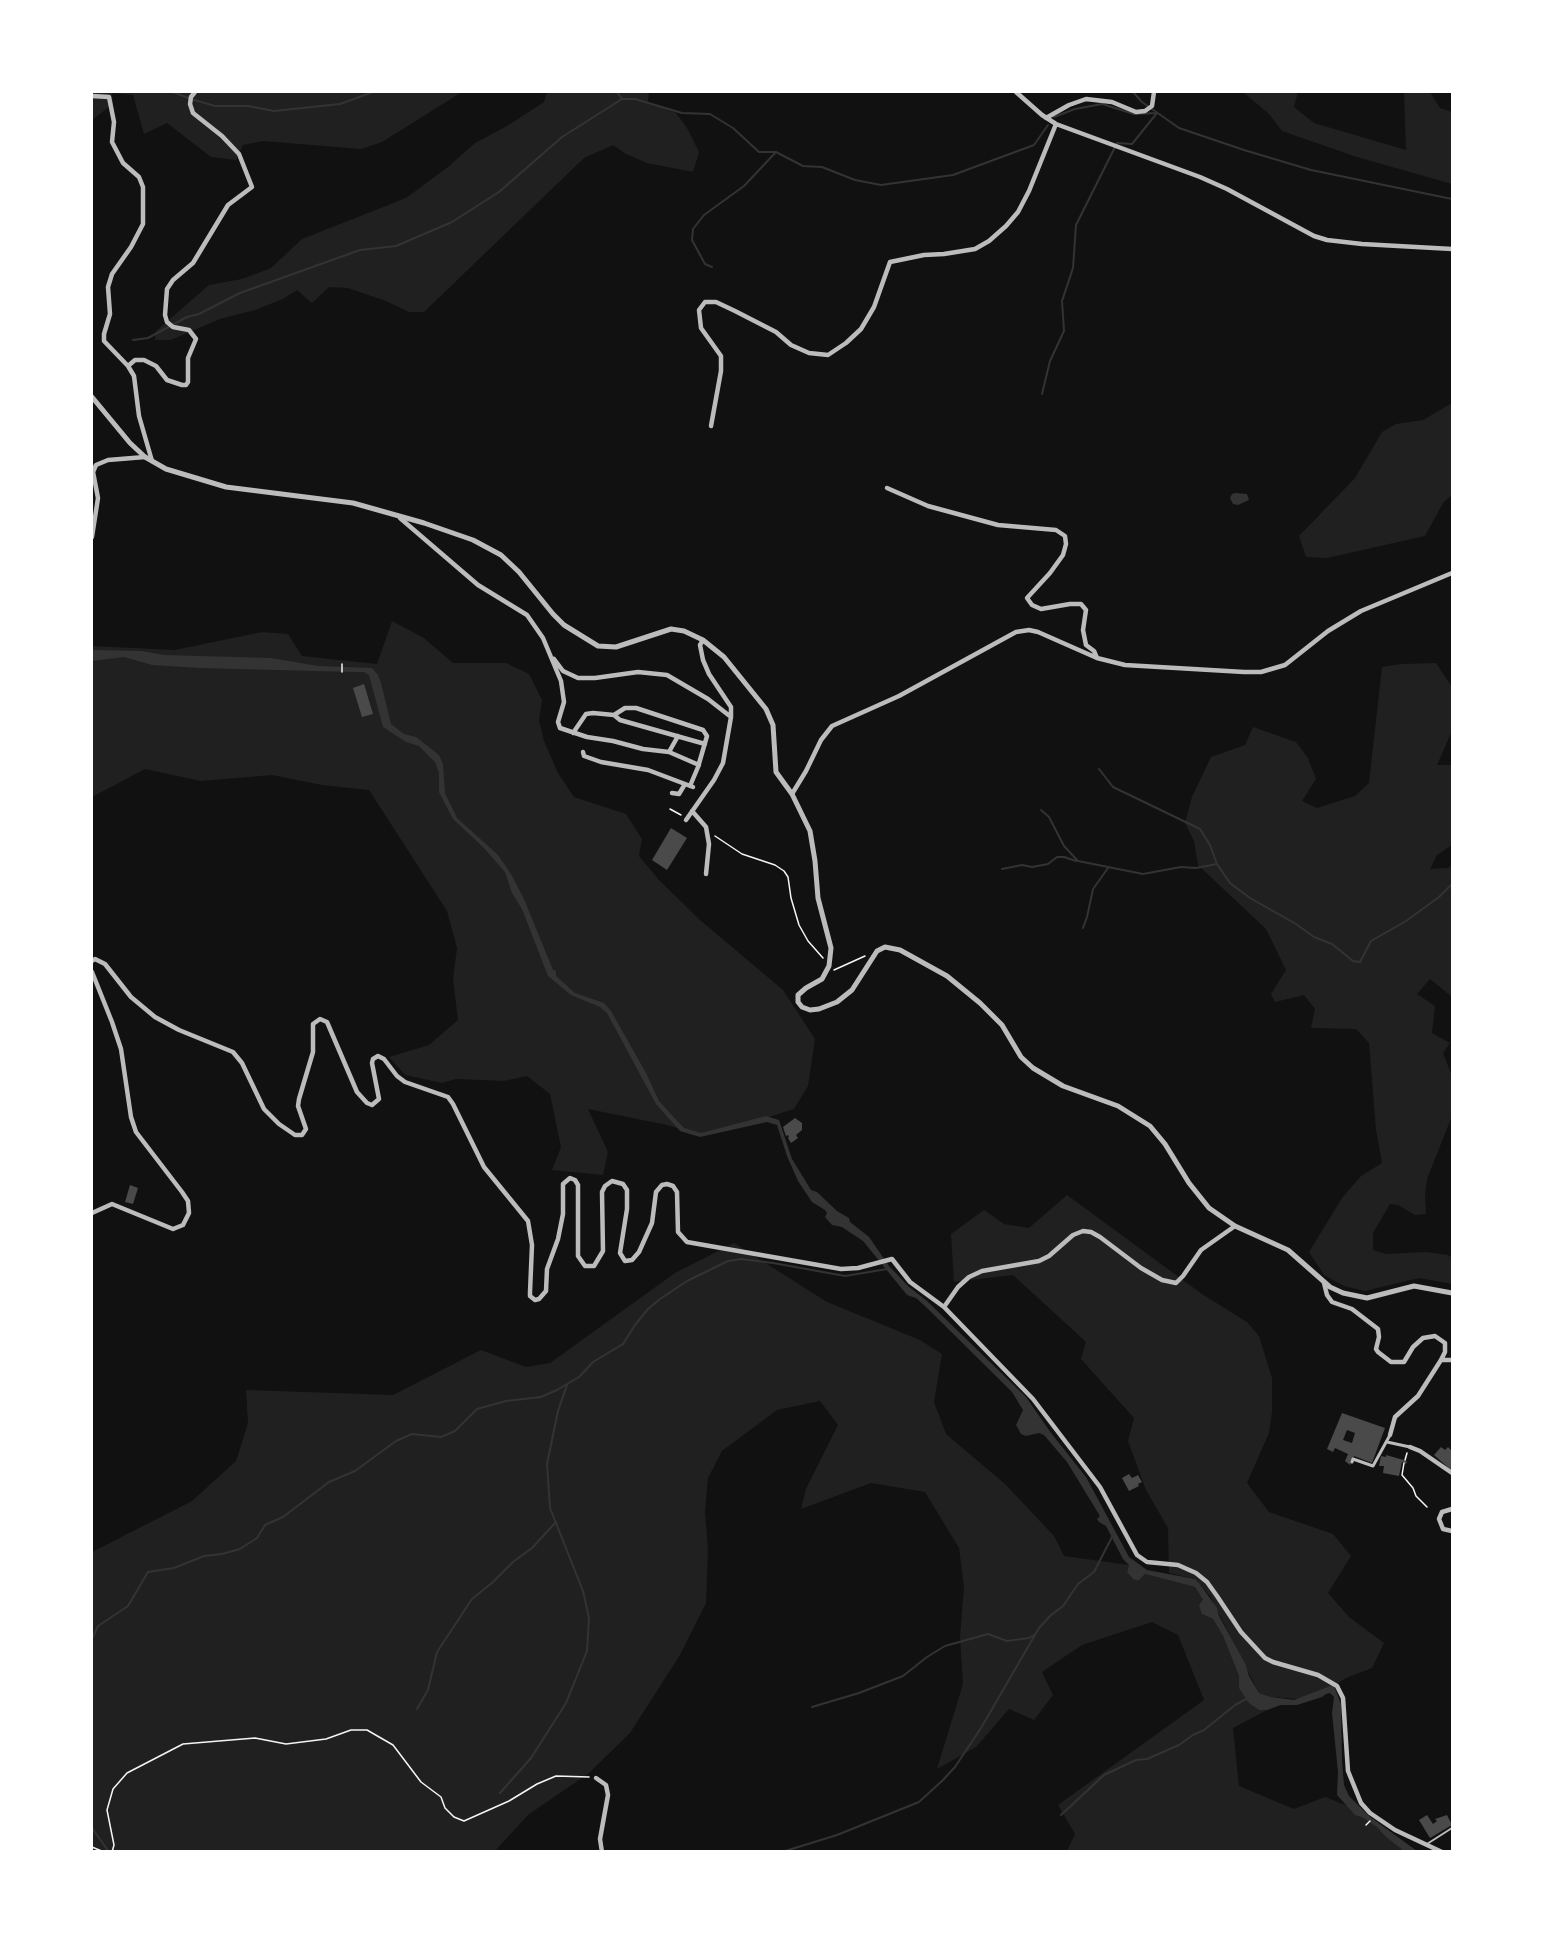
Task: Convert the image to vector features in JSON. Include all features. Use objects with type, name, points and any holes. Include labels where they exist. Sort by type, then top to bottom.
[{"type":"street","points":[[128,366],[135,360],[144,360],[156,366],[167,380],[186,385],[188,358],[196,339],[189,330],[173,327],[167,321],[165,315],[167,289],[173,280],[193,263],[228,205],[252,187],[239,154],[222,136],[193,112],[190,99],[195,92]]},
{"type":"street","points":[[1016,92],[1056,124],[1200,177],[1320,238],[1388,246],[1452,249]]},
{"type":"street","points":[[1046,118],[1069,105],[1086,99],[1112,102],[1136,112],[1145,111],[1152,106],[1155,98],[1154,92]]},
{"type":"street","points":[[92,96],[109,97],[114,122],[112,142],[123,163],[139,177],[143,187],[143,224],[131,247],[112,274],[108,287],[111,314],[104,341],[128,366],[136,387],[139,416],[152,462]]},
{"type":"street","points":[[711,426],[721,371],[721,356],[701,328],[699,310],[705,302],[716,302],[735,311],[776,332],[791,345],[809,353],[828,355],[861,329],[874,307],[890,262],[975,249],[1006,226],[1018,212],[1029,191],[1056,124]]},
{"type":"street","points":[[92,397],[118,431],[145,457],[166,469],[226,487],[334,499],[424,523],[473,540],[495,552],[519,572],[564,625],[598,646],[616,647],[671,629],[679,629],[703,640],[724,657],[767,711],[772,725],[776,772],[792,794],[806,820],[813,843],[818,898],[831,948],[829,966],[822,979],[798,995],[798,1002],[802,1007],[810,1010],[819,1009],[837,1002],[848,994],[877,951],[885,947],[900,950],[947,976],[997,1019],[1027,1064],[1063,1086],[1111,1103],[1150,1126],[1166,1144],[1203,1202],[1235,1226],[1288,1250],[1324,1283],[1343,1293],[1367,1298],[1414,1286],[1452,1293]]},
{"type":"street","points":[[92,537],[98,498],[93,472],[96,465],[108,460],[145,457]]},
{"type":"street","points":[[887,488],[928,506],[998,525],[1056,530],[1065,536],[1066,544],[1063,555],[1027,598],[1032,605],[1041,609],[1081,604],[1086,610],[1083,630],[1086,645],[1094,651],[1097,658]]},
{"type":"street","points":[[400,518],[478,585],[527,615],[543,638],[563,688],[563,706],[557,724],[560,728],[584,739],[669,752],[699,765]]},
{"type":"street","points":[[792,794],[821,740],[832,726],[899,696],[1016,632],[1029,630],[1038,632],[1097,658],[1125,665],[1244,672],[1275,668],[1292,660],[1343,621],[1394,596],[1452,573]]},
{"type":"street","points":[[687,819],[723,763],[731,717],[731,707],[709,674],[703,660],[700,645],[703,640]]},
{"type":"street","points":[[550,655],[563,671],[578,678],[638,672],[667,675],[708,699],[731,717]]},
{"type":"street","points":[[614,715],[625,708],[643,710],[698,727],[707,736],[699,765],[689,786],[679,794],[672,793]]},
{"type":"street","points":[[573,733],[586,714],[593,713],[614,715],[620,720],[705,744]]},
{"type":"street","points":[[669,752],[678,736]]},
{"type":"street","points":[[583,752],[584,756],[601,762],[648,770],[689,786]]},
{"type":"street","points":[[692,811],[699,817],[709,844],[706,874]]},
{"type":"street","points":[[92,961],[100,960],[105,964],[131,997],[154,1017],[233,1052],[242,1063],[264,1109],[279,1124],[295,1135],[302,1135],[306,1129],[298,1106],[313,1052],[313,1024],[320,1018],[330,1027],[357,1092],[367,1103],[372,1105],[379,1099],[372,1063],[373,1059],[378,1056],[384,1059],[405,1083],[448,1097],[483,1167],[528,1221],[532,1245],[530,1292],[532,1299],[539,1299],[546,1291],[547,1269],[558,1239],[563,1214],[563,1184],[570,1178],[578,1185],[578,1256],[585,1266],[594,1266],[603,1251],[602,1192],[609,1183],[617,1181],[627,1190],[627,1209],[620,1253],[625,1261],[632,1260],[639,1252],[652,1223],[656,1192],[662,1185],[667,1184],[673,1186],[677,1192],[678,1232],[687,1242],[829,1268],[846,1269],[892,1259],[910,1282],[944,1307],[1037,1405],[1100,1487],[1137,1556],[1147,1562],[1178,1565],[1196,1573],[1212,1588],[1241,1632],[1265,1658],[1318,1675],[1337,1686],[1344,1704],[1348,1772],[1359,1799],[1370,1813],[1386,1825],[1402,1835],[1442,1851]]},
{"type":"street","points":[[92,972],[121,1049],[131,1117],[136,1132],[188,1201],[189,1214],[183,1225],[173,1229],[112,1204],[92,1213]]},
{"type":"street","points":[[944,1307],[961,1283],[969,1277],[982,1271],[1039,1261],[1049,1256],[1073,1235],[1083,1231],[1100,1237],[1141,1268],[1162,1280],[1176,1283],[1201,1250],[1235,1226]]},
{"type":"street","points":[[1324,1283],[1327,1295],[1332,1302],[1352,1309],[1378,1329],[1376,1349],[1391,1362],[1404,1362],[1416,1343],[1431,1336],[1443,1340],[1445,1352],[1418,1396],[1395,1417],[1387,1442],[1373,1466],[1353,1460],[1352,1462]]},
{"type":"street","points":[[1441,1360],[1452,1360]]},
{"type":"street","points":[[1387,1442],[1420,1451],[1452,1473]]},
{"type":"street","points":[[1452,1509],[1442,1512],[1439,1519],[1441,1527],[1452,1531]]},
{"type":"street","points":[[596,1778],[606,1785],[608,1795],[600,1839],[602,1851]]},
{"type":"lane","points":[[1425,1845],[1452,1828]]},
{"type":"path","points":[[342,664],[342,672]]},
{"type":"path","points":[[670,809],[687,819]]},
{"type":"path","points":[[706,831],[742,854],[775,866],[784,872],[788,877],[799,925],[808,941],[834,970],[877,951]]},
{"type":"path","points":[[1410,1447],[1402,1475],[1413,1488],[1416,1496],[1427,1507]]},
{"type":"path","points":[[112,1851],[114,1845],[107,1810],[113,1789],[127,1773],[183,1744],[255,1738],[286,1744],[327,1739],[351,1730],[367,1730],[393,1745],[421,1782],[441,1797],[445,1808],[464,1821],[509,1801],[537,1784],[556,1776],[596,1778]]},
{"type":"path","points":[[92,1847],[104,1851]]},
{"type":"shaded area","points":[[92,92],[462,92],[382,142],[361,149],[263,141],[243,145],[236,160],[211,157],[167,123],[144,134],[133,95],[112,93],[113,104],[92,120]]},
{"type":"shaded area","points":[[547,92],[649,92],[648,102],[676,113],[687,128],[699,152],[693,172],[647,163],[626,154],[613,145],[584,158],[424,312],[409,312],[386,301],[348,288],[329,287],[312,303],[297,290],[283,299],[255,310],[220,319],[171,340],[155,340],[156,331],[209,285],[242,279],[271,268],[302,239],[406,198],[448,167],[475,143],[544,102]]},
{"type":"shaded area","points":[[1243,92],[1298,92],[1294,107],[1314,123],[1406,150],[1404,92],[1430,92],[1440,108],[1452,112],[1452,184],[1357,157],[1282,131],[1269,114]]},
{"type":"shaded area","points":[[1452,403],[1452,495],[1443,503],[1425,536],[1327,558],[1306,557],[1299,536],[1355,478],[1382,432],[1396,424],[1423,420]]},
{"type":"shaded area","points":[[1235,493],[1247,494],[1249,500],[1238,505],[1233,504],[1230,498]]},
{"type":"shaded area","points":[[392,621],[424,638],[453,663],[506,663],[529,674],[542,700],[539,720],[544,741],[558,773],[574,797],[626,814],[642,839],[639,856],[659,880],[700,920],[783,990],[815,1039],[808,1086],[794,1109],[728,1130],[701,1135],[667,1125],[588,1109],[608,1152],[603,1175],[552,1170],[561,1147],[550,1094],[527,1076],[504,1081],[456,1079],[442,1083],[405,1075],[389,1057],[429,1045],[458,1020],[453,979],[457,948],[447,911],[369,790],[322,785],[272,775],[201,781],[145,769],[92,797],[92,646],[175,650],[262,632],[288,634],[302,656],[377,664]]},
{"type":"shaded area","points":[[92,650],[271,658],[318,666],[372,668],[381,683],[391,724],[404,734],[416,737],[439,755],[443,764],[445,793],[457,818],[498,855],[511,874],[524,899],[553,970],[556,971],[556,976],[575,993],[604,1003],[611,1011],[659,1101],[684,1128],[701,1133],[766,1116],[779,1120],[792,1159],[811,1190],[817,1192],[869,1237],[889,1266],[909,1287],[927,1301],[1026,1397],[1086,1477],[1129,1557],[1147,1570],[1195,1579],[1199,1583],[1217,1608],[1259,1693],[1294,1700],[1334,1686],[1341,1704],[1344,1785],[1349,1796],[1369,1816],[1417,1851],[1404,1851],[1377,1827],[1355,1815],[1337,1795],[1338,1772],[1332,1713],[1334,1697],[1330,1693],[1297,1705],[1281,1705],[1267,1710],[1259,1710],[1249,1703],[1239,1688],[1239,1676],[1223,1636],[1213,1619],[1202,1614],[1199,1605],[1203,1600],[1195,1587],[1145,1574],[1138,1581],[1133,1579],[1127,1572],[1129,1565],[1123,1559],[1106,1526],[1097,1519],[1100,1516],[1067,1462],[1044,1435],[1021,1434],[1016,1425],[1023,1410],[1012,1392],[925,1306],[916,1298],[907,1295],[863,1241],[842,1227],[832,1225],[825,1217],[827,1213],[825,1210],[812,1202],[798,1181],[777,1125],[767,1122],[700,1137],[680,1131],[656,1104],[607,1013],[600,1007],[571,995],[548,976],[505,872],[484,848],[453,819],[439,792],[439,773],[435,762],[419,746],[406,742],[383,727],[369,675],[364,672],[152,665],[124,657],[92,661]]},
{"type":"shaded area","points":[[1436,663],[1452,687],[1452,731],[1437,765],[1452,765],[1452,845],[1437,855],[1430,869],[1448,868],[1452,865],[1452,997],[1430,979],[1417,994],[1435,1006],[1432,1033],[1450,1043],[1443,1053],[1452,1076],[1452,1116],[1427,1179],[1426,1214],[1415,1215],[1398,1205],[1390,1204],[1373,1233],[1373,1250],[1386,1254],[1426,1252],[1448,1255],[1452,1258],[1452,1284],[1419,1278],[1365,1291],[1344,1286],[1324,1275],[1309,1252],[1342,1198],[1361,1176],[1382,1163],[1376,1130],[1369,1043],[1356,1029],[1311,1028],[1315,1009],[1304,995],[1275,1002],[1271,994],[1286,970],[1266,929],[1198,865],[1194,841],[1185,823],[1192,797],[1211,757],[1245,745],[1253,727],[1296,742],[1308,758],[1316,779],[1302,801],[1317,808],[1355,796],[1369,783],[1382,667]]},
{"type":"shaded area","points":[[1067,1195],[1202,1294],[1247,1322],[1259,1336],[1272,1378],[1272,1412],[1269,1433],[1247,1483],[1269,1512],[1333,1534],[1351,1556],[1328,1593],[1349,1617],[1384,1643],[1372,1668],[1300,1699],[1271,1697],[1259,1693],[1210,1596],[1195,1579],[1169,1573],[1168,1528],[1146,1490],[1128,1441],[1134,1418],[1081,1359],[1086,1342],[1013,1275],[954,1282],[951,1234],[984,1210],[1004,1224],[1029,1228]]},
{"type":"shaded area","points":[[734,1243],[827,1302],[920,1340],[942,1354],[934,1402],[946,1434],[1005,1484],[1054,1536],[1064,1556],[1129,1565],[1127,1572],[1138,1581],[1145,1574],[1195,1587],[1203,1600],[1202,1614],[1213,1619],[1223,1636],[1239,1676],[1240,1688],[1259,1710],[1267,1710],[1233,1728],[1239,1786],[1294,1809],[1325,1797],[1356,1809],[1410,1851],[1067,1851],[1075,1834],[1058,1805],[1204,1700],[1178,1635],[1152,1622],[1082,1645],[1042,1672],[1053,1695],[1034,1720],[1009,1709],[976,1747],[937,1769],[963,1684],[960,1637],[964,1587],[959,1548],[925,1492],[871,1483],[801,1509],[806,1489],[838,1425],[820,1401],[777,1410],[722,1451],[708,1478],[705,1512],[708,1550],[706,1603],[680,1655],[630,1733],[588,1774],[529,1814],[495,1851],[92,1852],[92,1552],[192,1501],[236,1461],[248,1423],[246,1390],[393,1395],[481,1350],[526,1367],[550,1363],[675,1273]]},
{"type":"building","points":[[364,684],[373,714],[362,717],[353,688]]},
{"type":"building","points":[[671,828],[687,838],[667,870],[652,860]]},
{"type":"building","points":[[795,1118],[802,1123],[802,1130],[796,1135],[798,1138],[791,1143],[783,1127]]},
{"type":"building","points":[[130,1185],[138,1188],[133,1204],[125,1202]]},
{"type":"building","points":[[1342,1413],[1385,1428],[1372,1463],[1354,1456],[1350,1465],[1345,1461],[1348,1454],[1335,1448],[1333,1452],[1327,1449]],"holes":[[[1347,1430],[1355,1433],[1352,1443],[1343,1440]]]},
{"type":"building","points":[[1441,1447],[1445,1450],[1448,1447],[1452,1451],[1452,1471],[1434,1455]]},
{"type":"building","points":[[1386,1455],[1407,1461],[1406,1464],[1402,1462],[1399,1476],[1383,1473],[1384,1466],[1379,1466],[1381,1456],[1386,1457]]},
{"type":"building","points":[[1129,1474],[1132,1478],[1138,1475],[1142,1482],[1129,1491],[1122,1478]]},
{"type":"building","points":[[1427,1815],[1433,1824],[1437,1821],[1435,1819],[1447,1815],[1452,1825],[1430,1838],[1419,1820]]},
{"type":"waterway","points":[[173,92],[215,106],[248,106],[274,111],[340,104],[373,92]]},
{"type":"waterway","points":[[617,92],[622,99]]},
{"type":"waterway","points":[[1133,92],[1142,102],[1179,128],[1244,150],[1311,170],[1452,199]]},
{"type":"waterway","points":[[133,340],[148,338],[240,293],[360,250],[396,246],[452,222],[499,192],[562,137],[622,99],[635,99],[682,113],[710,114],[733,128],[759,152],[776,152],[803,166],[822,167],[855,180],[881,185],[953,175],[1034,145],[1048,125]]},
{"type":"waterway","points":[[1054,117],[1075,109],[1102,104],[1134,114],[1157,113]]},
{"type":"waterway","points":[[1042,394],[1050,361],[1064,331],[1062,301],[1073,268],[1076,225],[1117,143],[1132,144],[1157,113]]},
{"type":"waterway","points":[[712,267],[705,264],[692,240],[693,229],[704,215],[744,186],[776,152]]},
{"type":"waterway","points":[[1099,769],[1113,787],[1200,829],[1210,845],[1217,864]]},
{"type":"waterway","points":[[1041,810],[1049,817],[1064,846],[1078,861],[1143,874],[1181,867],[1196,868],[1217,864],[1230,883],[1250,898],[1314,937],[1332,944],[1353,961],[1360,962],[1371,941],[1406,921],[1439,897],[1452,884]]},
{"type":"waterway","points":[[1002,869],[1022,865],[1032,867],[1048,864],[1057,857],[1076,861]]},
{"type":"waterway","points":[[1083,928],[1093,889],[1108,868]]},
{"type":"waterway","points":[[92,1639],[98,1626],[128,1606],[148,1572],[174,1568],[204,1556],[240,1549],[257,1538],[265,1525],[283,1517],[329,1482],[355,1471],[396,1441],[412,1434],[441,1437],[455,1431],[477,1409],[506,1401],[541,1397],[557,1390],[579,1377],[593,1362],[623,1344],[648,1309],[660,1299],[687,1281],[728,1261],[741,1259],[773,1263],[845,1276],[887,1269]]},
{"type":"waterway","points":[[500,1793],[531,1758],[566,1703],[587,1651],[589,1618],[583,1591],[550,1508],[547,1464],[558,1411],[567,1385]]},
{"type":"waterway","points":[[417,1709],[428,1690],[437,1652],[472,1599],[532,1548],[556,1522]]},
{"type":"waterway","points":[[782,1852],[837,1835],[919,1802],[943,1780],[955,1767],[981,1728],[1039,1628],[1063,1606],[1078,1584],[1094,1572],[1113,1535]]},
{"type":"waterway","points":[[812,1707],[859,1693],[903,1676],[945,1646],[988,1634],[1007,1641],[1029,1638],[1036,1634]]},
{"type":"waterway","points":[[1061,1815],[1104,1775],[1136,1760],[1147,1759],[1179,1745],[1248,1698]]},
{"type":"waterway","points":[[92,1828],[109,1852]]}]
